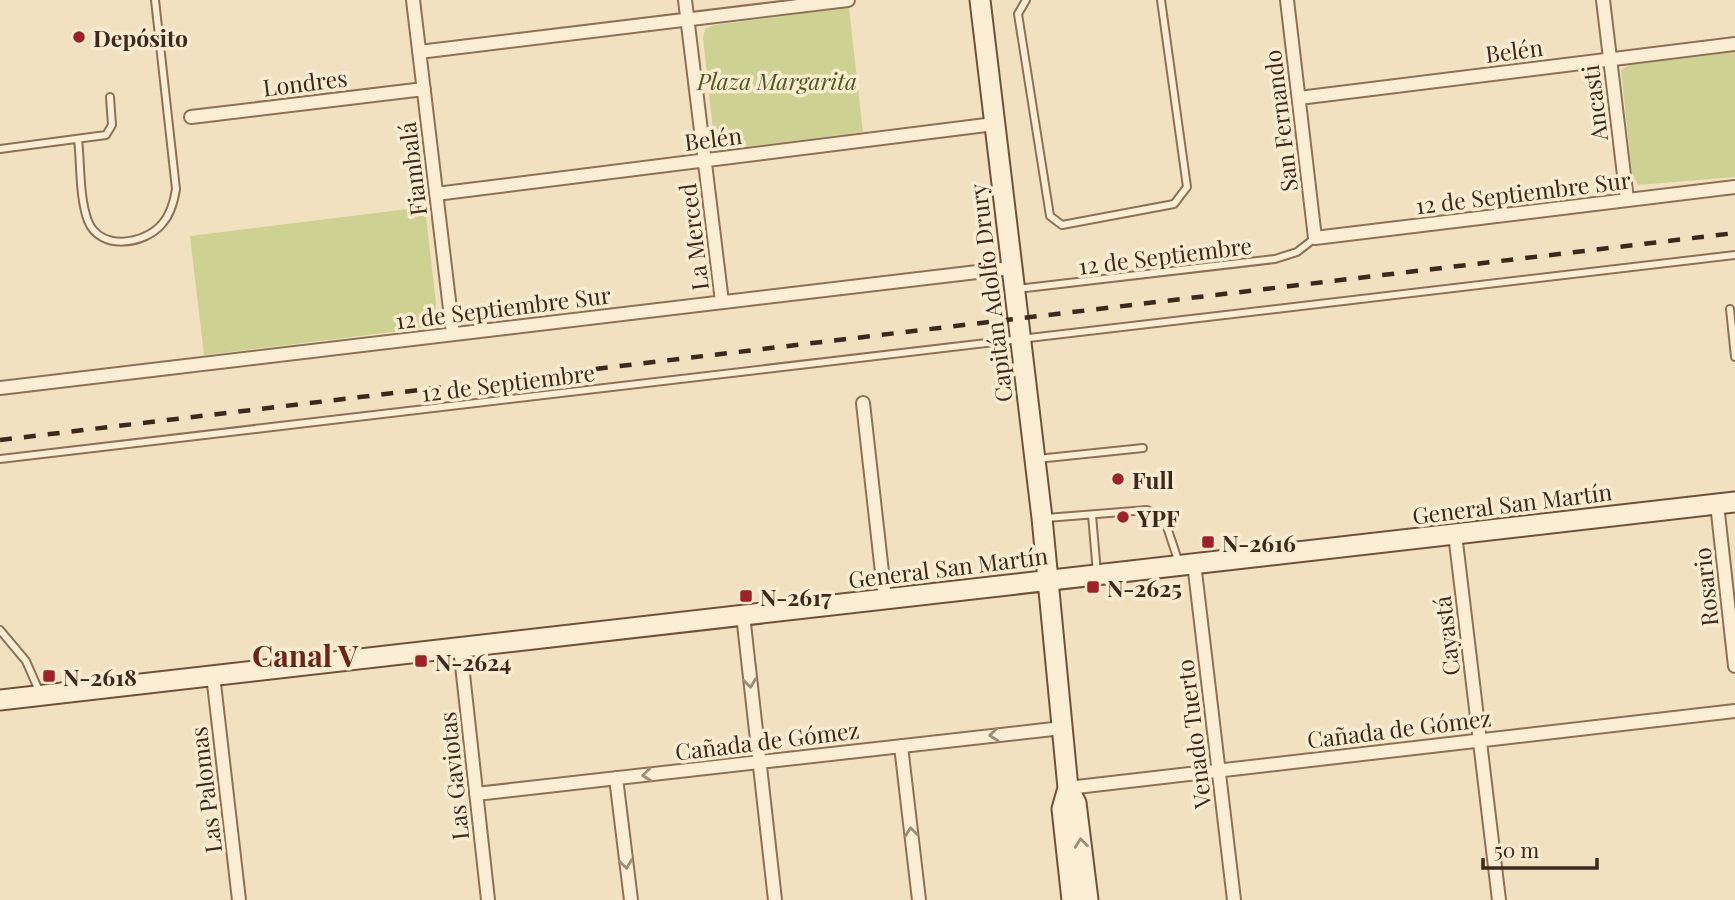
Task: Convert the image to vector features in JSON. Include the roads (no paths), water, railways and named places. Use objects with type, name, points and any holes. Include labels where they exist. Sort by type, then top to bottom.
[{"type":"main road","name":"Capitán Adolfo Drury","points":[[980,0],[1042,518],[1068,788]]},
{"type":"main road","name":"General San Martín","points":[[0,700],[1726,503]]},
{"type":"main road","points":[[1068,788],[1062,809],[1072,900]]},
{"type":"main road","points":[[1068,788],[1076,803],[1088,900]]},
{"type":"street","name":"Fiambalá","points":[[413,0],[453,334]]},
{"type":"street","name":"La Merced","points":[[685,0],[722,302]]},
{"type":"street","points":[[419,52],[848,0]]},
{"type":"street","name":"San Fernando","points":[[1287,0],[1315,238]]},
{"type":"street","name":"Ancasti","points":[[1603,0],[1627,200]]},
{"type":"street","name":"Belén","points":[[1299,97],[1735,44]]},
{"type":"street","name":"Londres","points":[[191,117],[424,89]]},
{"type":"street","name":"Belén","points":[[436,194],[994,124]]},
{"type":"street","name":"12 de Septiembre Sur","points":[[1315,238],[1735,187]]},
{"type":"street","name":"12 de Septiembre Sur","points":[[0,388],[1011,268]]},
{"type":"street","points":[[863,403],[885,599]]},
{"type":"street","name":"Rosario","points":[[1726,503],[1735,666]]},
{"type":"street","name":"Cayastá","points":[[1455,534],[1499,900]]},
{"type":"street","name":"Venado Tuerto","points":[[1187,564],[1219,770],[1234,900]]},
{"type":"street","points":[[743,615],[775,900]]},
{"type":"street","name":"Las Gaviotas","points":[[460,647],[488,900]]},
{"type":"street","name":"Las Palomas","points":[[213,676],[239,900]]},
{"type":"street","name":"Cañada de Gómez","points":[[1068,788],[1735,710]]},
{"type":"street","name":"Cañada de Gómez","points":[[476,794],[1062,728]]},
{"type":"street","points":[[901,746],[919,900]]},
{"type":"street","points":[[616,778],[631,900]]},
{"type":"lane","points":[[78,139],[86,211],[94,230],[103,237],[122,242],[144,238],[155,231],[170,214],[176,189],[155,0]]},
{"type":"lane","points":[[1026,0],[1018,14],[1049,216],[1062,225],[1174,204],[1188,187],[1161,0]]},
{"type":"lane","points":[[0,149],[101,136],[110,131],[110,97]]},
{"type":"lane","name":"12 de Septiembre","points":[[1014,290],[1275,259],[1297,252],[1315,238]]},
{"type":"lane","name":"12 de Septiembre","points":[[0,459],[1735,255]]},
{"type":"lane","points":[[1730,309],[1735,357]]},
{"type":"lane","points":[[1035,459],[1143,448]]},
{"type":"lane","points":[[1042,518],[1147,510],[1164,518],[1187,564]]},
{"type":"lane","points":[[1092,515],[1097,575]]},
{"type":"lane","points":[[0,629],[26,661],[41,695]]},
{"type":"railway","points":[[0,440],[1735,233]]},
{"type":"place","name":"Depósito","points":[[79,37]]},
{"type":"place","name":"Full","points":[[1118,479]]},
{"type":"place","name":"YPF","points":[[1123,517]]},
{"type":"place","name":"N-2616","points":[[1208,542]]},
{"type":"place","name":"N-2625","points":[[1093,587]]},
{"type":"place","name":"N-2617","points":[[746,596]]},
{"type":"place","name":"N-2624","points":[[421,661]]},
{"type":"place","name":"N-2618","points":[[49,676]]},
{"type":"district","name":"Canal V","points":[[305,655]]},
{"type":"park label","name":"Plaza Margarita","points":[[777,80]]}]
